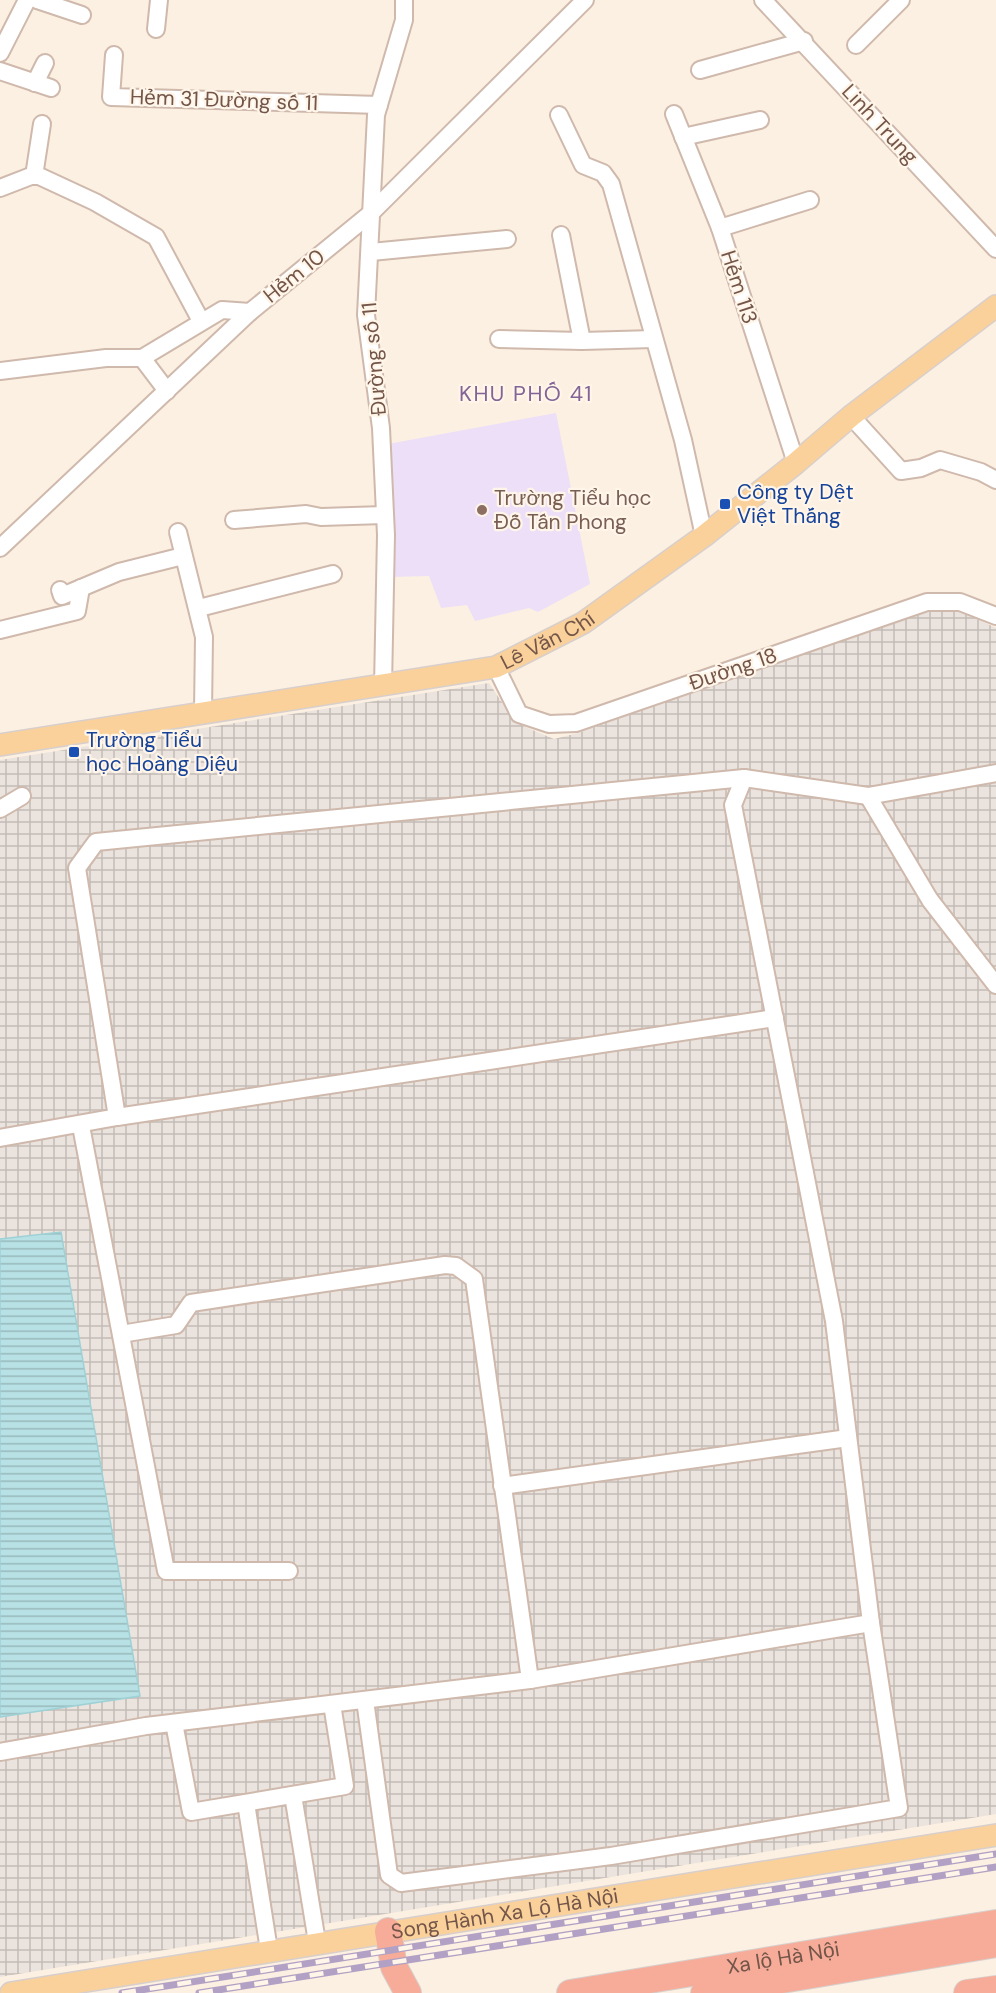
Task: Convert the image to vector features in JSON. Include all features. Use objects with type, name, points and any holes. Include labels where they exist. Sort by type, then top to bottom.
[{"type":"highway","name":"Xa lộ Hà Nội","points":[[570,1993],[996,1923]]},
{"type":"highway","points":[[388,1931],[394,1967],[408,1993]]},
{"type":"highway","name":"Xa lộ Hà Nội","points":[[704,1993],[996,1944]]},
{"type":"highway","points":[[967,1993],[996,1989]]},
{"type":"main road","name":"Lê Văn Chí","points":[[0,745],[203,711],[383,686],[496,667],[584,623],[704,536],[796,464],[851,416],[996,306]]},
{"type":"main road","name":"Song Hành Xa Lộ Hà Nội","points":[[11,1993],[317,1942],[996,1835]]},
{"type":"street","points":[[0,53],[27,0]]},
{"type":"street","points":[[37,0],[82,15]]},
{"type":"street","points":[[156,29],[159,0]]},
{"type":"street","name":"Đường số 11","points":[[383,686],[384,515],[381,428],[366,315],[370,214],[379,105],[404,20],[404,0]]},
{"type":"street","name":"Hẻm 10","points":[[0,548],[250,312],[370,214],[585,0]]},
{"type":"street","name":"Linh Trung","points":[[763,0],[804,41],[996,249]]},
{"type":"street","points":[[856,45],[901,0]]},
{"type":"street","points":[[700,70],[804,41]]},
{"type":"street","name":"Hẻm 31 Đường số 11","points":[[114,55],[111,97],[379,105]]},
{"type":"street","points":[[0,71],[43,86],[45,63]]},
{"type":"street","name":"Hẻm 113","points":[[674,114],[720,228],[796,464]]},
{"type":"street","points":[[560,115],[583,165],[603,173],[610,184],[683,440],[704,536]]},
{"type":"street","points":[[683,138],[760,120]]},
{"type":"street","points":[[34,176],[42,124]]},
{"type":"street","points":[[0,188],[34,176],[48,179],[95,202],[156,237],[201,321]]},
{"type":"street","points":[[720,228],[810,200]]},
{"type":"street","points":[[561,235],[582,341]]},
{"type":"street","points":[[370,252],[507,239]]},
{"type":"street","points":[[0,371],[106,358],[141,358],[222,310],[250,312]]},
{"type":"street","points":[[499,339],[582,341],[654,339]]},
{"type":"street","points":[[141,358],[166,391]]},
{"type":"street","points":[[851,416],[901,471],[921,468],[940,460],[981,472],[996,480]]},
{"type":"street","points":[[234,520],[306,514],[321,517],[384,515]]},
{"type":"street","points":[[178,532],[199,608],[204,637],[203,711]]},
{"type":"street","points":[[60,590],[62,596],[119,572],[183,556]]},
{"type":"street","points":[[199,608],[333,574]]},
{"type":"street","points":[[0,630],[77,611],[81,588]]},
{"type":"street","name":"Đường 18","points":[[496,667],[519,714],[549,724],[576,723],[927,602],[960,602],[996,616]]},
{"type":"street","points":[[117,1118],[77,868],[96,842],[744,778],[868,796],[996,773]]},
{"type":"street","points":[[365,1700],[389,1875],[401,1883],[611,1856],[899,1808],[871,1623],[834,1321],[733,805],[744,778]]},
{"type":"street","points":[[0,809],[22,796]]},
{"type":"street","points":[[868,796],[930,900],[996,985]]},
{"type":"street","points":[[0,1138],[81,1126],[117,1118],[775,1018]]},
{"type":"street","points":[[81,1126],[166,1571],[289,1571]]},
{"type":"street","points":[[121,1334],[176,1325],[191,1303],[445,1265],[456,1266],[474,1280],[530,1680]]},
{"type":"street","points":[[502,1486],[848,1438]]},
{"type":"street","points":[[0,1752],[174,1723],[530,1680],[871,1623]]},
{"type":"street","points":[[174,1723],[191,1812],[345,1786],[332,1704]]},
{"type":"street","points":[[293,1795],[317,1942]]},
{"type":"street","points":[[246,1803],[269,1950]]},
{"type":"shaded area","name":"Trường Tiểu học Đỗ Tấn Phong","points":[[556,413],[590,584],[538,612],[529,608],[475,621],[467,605],[441,608],[429,576],[389,577],[388,444]]},
{"type":"shaded area","points":[[930,605],[957,609],[996,628],[996,1814],[0,1977],[0,760],[489,683],[511,716],[523,726],[554,739],[578,733]]},
{"type":"water","points":[[61,1232],[140,1696],[0,1717],[0,1239]]},
{"type":"railway","points":[[122,1993],[996,1854]]},
{"type":"railway","points":[[199,1993],[996,1867]]},
{"type":"place","name":"Công ty Dệt Việt Thắng","points":[[725,504]]},
{"type":"place","name":"Trường Tiểu học Đỗ Tấn Phong","points":[[482,510]]},
{"type":"place","name":"Trường Tiểu học Hoàng Diệu","points":[[74,752]]},
{"type":"district","name":"KHU PHỐ 41","points":[[526,393]]}]
